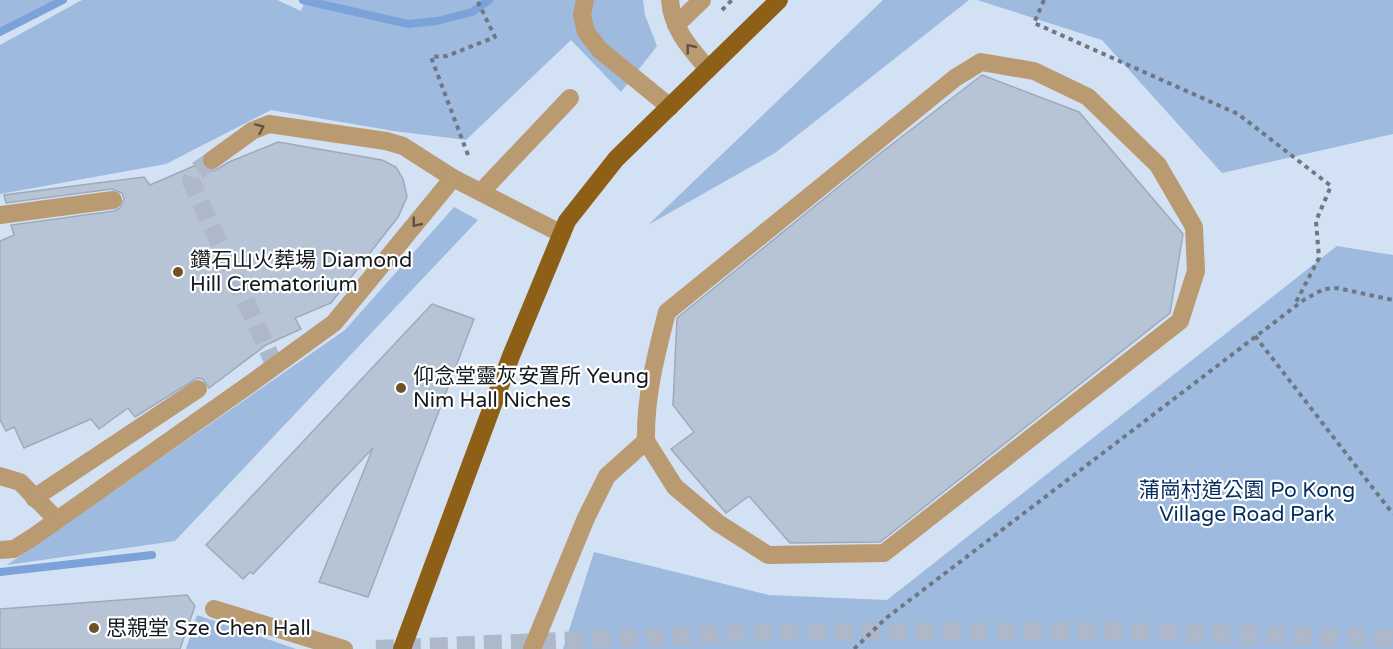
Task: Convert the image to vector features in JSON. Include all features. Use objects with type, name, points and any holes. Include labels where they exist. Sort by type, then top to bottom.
[{"type":"main road","points":[[402,649],[511,356],[567,221],[616,159],[779,0]]},
{"type":"lane","points":[[585,0],[582,15],[586,32],[600,50],[670,107]]},
{"type":"lane","points":[[670,0],[676,25],[686,43],[708,69]]},
{"type":"lane","points":[[676,25],[702,0]]},
{"type":"lane","points":[[532,649],[586,518],[608,476],[646,441],[645,415],[655,359],[667,312],[955,78],[981,62],[1034,71],[1088,98],[1158,165],[1194,227],[1196,271],[1180,321],[884,552],[768,555],[718,523],[675,487],[646,441]]},
{"type":"lane","points":[[481,192],[570,98]]},
{"type":"lane","points":[[212,160],[252,131],[269,124],[386,141],[403,146],[453,178],[562,234]]},
{"type":"lane","points":[[0,550],[14,549],[334,322],[453,178]]},
{"type":"lane","points":[[0,215],[113,200]]},
{"type":"lane","points":[[34,498],[198,389]]},
{"type":"lane","points":[[0,476],[20,482],[56,519]]},
{"type":"lane","points":[[214,609],[344,649]]},
{"type":"path","points":[[468,155],[431,57],[447,56],[495,37],[477,0]]},
{"type":"path","points":[[1044,0],[1034,23],[1238,114],[1331,186],[1316,221],[1319,258],[1292,309]]},
{"type":"path","points":[[854,649],[885,618],[1292,309],[1324,289],[1338,288],[1393,300]]},
{"type":"path","points":[[1255,336],[1393,514]]},
{"type":"green space","points":[[0,0],[55,0],[0,33]]},
{"type":"green space","points":[[82,0],[277,0],[301,11],[305,0],[643,0],[645,15],[657,46],[621,92],[571,40],[466,140],[394,131],[271,110],[166,164],[0,194],[0,45]]},
{"type":"green space","points":[[883,0],[969,0],[775,153],[648,225]]},
{"type":"green space","points":[[977,0],[1393,0],[1393,134],[1222,173],[1102,40]]},
{"type":"green space","points":[[454,207],[478,220],[175,541],[7,565],[345,330]]},
{"type":"green space","name":"蒲崗村道公園 Po Kong Village Road Park","points":[[1337,246],[1393,255],[1393,649],[563,649],[594,552],[769,595],[887,600]]},
{"type":"green space","points":[[197,615],[296,649],[186,649]]},
{"type":"building","points":[[982,75],[1079,112],[1183,234],[1170,313],[880,542],[790,543],[749,496],[726,513],[671,449],[694,432],[673,405],[677,318],[878,155]]},
{"type":"building","name":"鑽石山火葬場 Diamond Hill Crematorium","points":[[278,142],[382,160],[396,167],[403,179],[407,197],[398,217],[331,303],[295,318],[301,329],[266,345],[209,388],[203,379],[197,378],[135,417],[128,408],[99,429],[91,419],[24,448],[14,427],[6,431],[0,420],[0,241],[14,235],[11,225],[114,211],[120,208],[124,199],[122,193],[112,189],[6,203],[4,195],[144,177],[150,185],[201,163],[207,170],[214,171],[229,162]]},
{"type":"building","name":"仰念堂靈灰安置所 Yeung Nim Hall Niches","points":[[432,304],[474,319],[368,597],[319,582],[373,448],[253,574],[250,572],[243,579],[206,545]]},
{"type":"building","name":"思親堂 Sze Chen Hall","points":[[187,595],[195,606],[180,649],[0,649],[0,609]]},
{"type":"waterway","points":[[0,32],[63,0]]},
{"type":"waterway","points":[[303,0],[408,24],[437,21],[472,12],[489,0]]},
{"type":"waterway","points":[[0,572],[152,555]]},
{"type":"tunnel","points":[[212,160],[195,172],[191,181],[275,366]]},
{"type":"tunnel","points":[[376,649],[770,632],[1108,631],[1393,638]]},
{"type":"place","name":"鑽石山火葬場 Diamond Hill Crematorium","points":[[178,272]]},
{"type":"place","name":"仰念堂靈灰安置所 Yeung Nim Hall Niches","points":[[401,388]]},
{"type":"place","name":"思親堂 Sze Chen Hall","points":[[94,628]]}]
